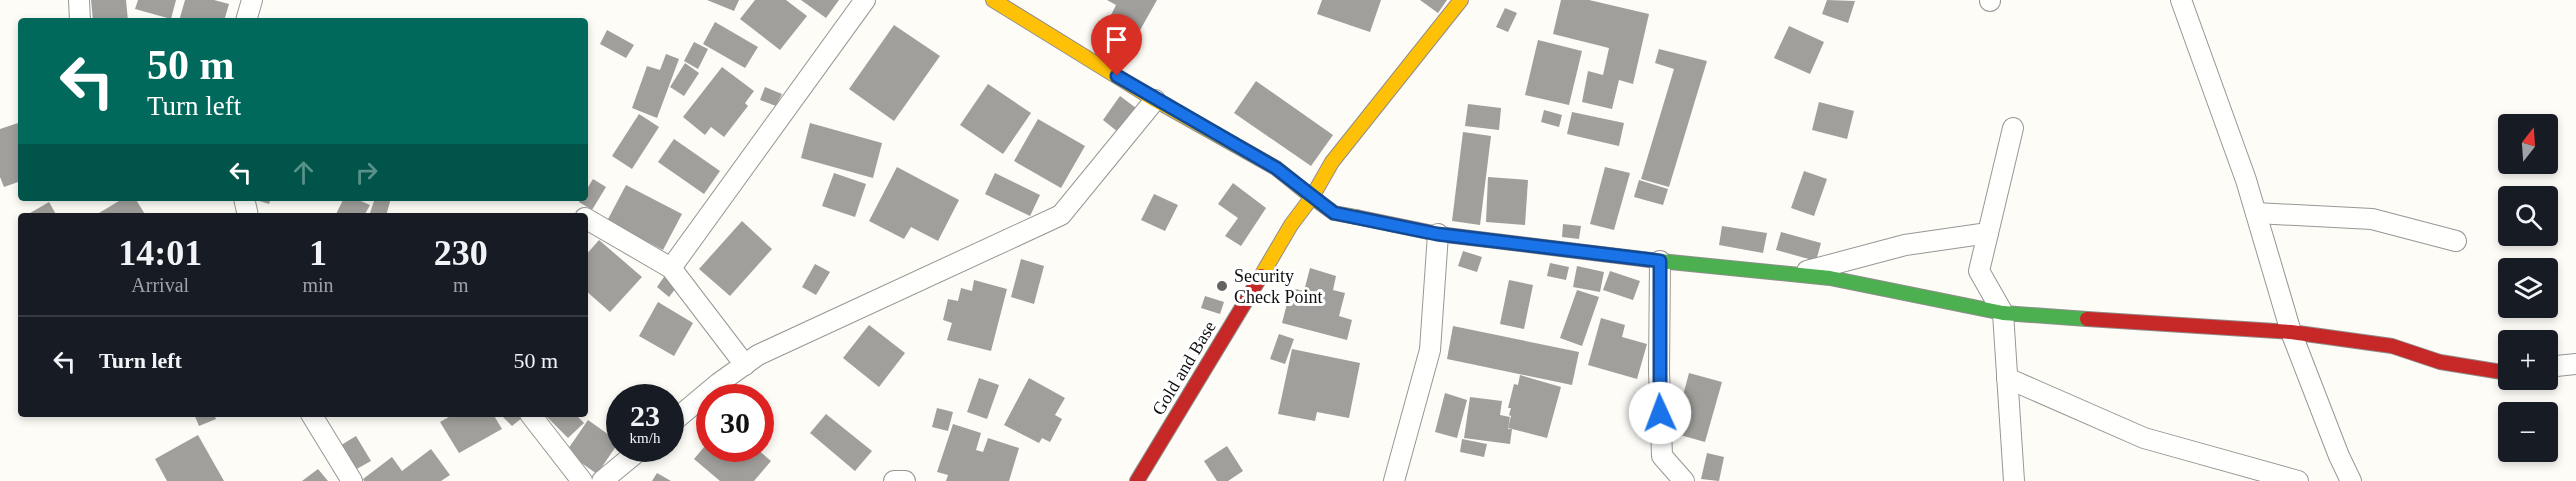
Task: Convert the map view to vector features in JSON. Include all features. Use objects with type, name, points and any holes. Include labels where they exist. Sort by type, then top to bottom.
[{"type":"street","points":[[79,0],[80,18]]},
{"type":"street","points":[[247,18],[252,0]]},
{"type":"street","points":[[671,268],[865,0]]},
{"type":"street","points":[[993,0],[1155,100],[1276,168],[1334,213],[1437,234],[1660,261],[1830,278],[2004,313],[2291,332],[2392,346],[2440,362],[2498,371]]},
{"type":"street","name":"Gold and Base","points":[[1137,481],[1332,162],[1461,0]]},
{"type":"street","points":[[2181,0],[2256,213],[2291,332],[2351,481]]},
{"type":"street","points":[[684,413],[758,355],[1061,215],[1155,100]]},
{"type":"street","points":[[2011,479],[2004,313],[1979,271],[2013,128]]},
{"type":"street","points":[[2256,213],[2372,219],[2456,241]]},
{"type":"street","points":[[588,220],[671,268],[745,365]]},
{"type":"street","points":[[1796,274],[1905,245],[1988,233]]},
{"type":"street","points":[[1394,481],[1430,350],[1437,234]]},
{"type":"street","points":[[1660,261],[1659,371],[1662,456],[1684,481]]},
{"type":"street","points":[[2558,366],[2576,364]]},
{"type":"street","points":[[2007,378],[2144,438],[2298,481]]},
{"type":"street","points":[[313,417],[352,481]]},
{"type":"street","points":[[532,417],[582,481]]},
{"type":"street","points":[[602,481],[625,462]]},
{"type":"street","points":[[894,481],[905,481]]},
{"type":"building","points":[[91,0],[126,0],[128,18],[93,18]]},
{"type":"building","points":[[138,0],[176,0],[171,18],[135,9]]},
{"type":"building","points":[[185,0],[214,0],[229,4],[225,18],[180,18]]},
{"type":"building","points":[[707,0],[739,0],[734,11]]},
{"type":"building","points":[[755,0],[786,0],[807,16],[780,50],[740,19]]},
{"type":"building","points":[[801,0],[839,0],[826,18]]},
{"type":"building","points":[[1107,0],[1157,0],[1139,32],[1110,17],[1116,5]]},
{"type":"building","points":[[1322,0],[1381,0],[1370,32],[1317,14]]},
{"type":"building","points":[[1420,0],[1447,0],[1438,13]]},
{"type":"building","points":[[1561,0],[1589,0],[1649,14],[1633,84],[1619,80],[1612,109],[1582,102],[1588,71],[1603,75],[1609,48],[1553,34]]},
{"type":"building","points":[[1827,0],[1855,1],[1848,23],[1822,14]]},
{"type":"building","points":[[1505,8],[1517,13],[1508,32],[1496,27]]},
{"type":"building","points":[[715,22],[758,47],[745,68],[703,44]]},
{"type":"building","points":[[894,25],[940,56],[894,121],[849,89]]},
{"type":"building","points":[[1789,26],[1824,42],[1810,74],[1774,58]]},
{"type":"building","points":[[607,30],[634,45],[626,58],[600,44]]},
{"type":"building","points":[[1538,40],[1582,51],[1569,105],[1525,95]]},
{"type":"building","points":[[694,42],[708,49],[698,69],[684,61]]},
{"type":"building","points":[[1659,49],[1707,61],[1669,187],[1641,179],[1674,69],[1655,63]]},
{"type":"building","points":[[666,54],[679,59],[657,118],[632,108],[647,66],[660,70]]},
{"type":"building","points":[[685,63],[699,73],[684,96],[670,87]]},
{"type":"building","points":[[722,67],[754,91],[745,103],[748,106],[724,137],[711,127],[705,135],[683,117]]},
{"type":"building","points":[[1256,81],[1333,135],[1311,166],[1234,113]]},
{"type":"building","points":[[988,84],[1031,113],[1003,154],[960,125]]},
{"type":"building","points":[[765,87],[782,94],[776,106],[760,100]]},
{"type":"building","points":[[1120,96],[1136,108],[1118,132],[1103,120]]},
{"type":"building","points":[[1819,102],[1854,111],[1847,139],[1812,130]]},
{"type":"building","points":[[1468,104],[1501,108],[1499,130],[1465,126]]},
{"type":"building","points":[[1544,110],[1562,115],[1559,127],[1541,122]]},
{"type":"building","points":[[1572,112],[1624,123],[1619,146],[1567,134]]},
{"type":"building","points":[[639,114],[659,127],[632,169],[612,156]]},
{"type":"building","points":[[1038,119],[1085,146],[1061,188],[1014,161]]},
{"type":"building","points":[[18,123],[18,182],[4,187],[0,177],[0,129]]},
{"type":"building","points":[[810,123],[882,143],[873,178],[801,158]]},
{"type":"building","points":[[1463,132],[1491,136],[1480,225],[1452,221]]},
{"type":"building","points":[[674,139],[720,171],[704,194],[658,162]]},
{"type":"building","points":[[897,167],[959,200],[938,241],[911,227],[904,239],[869,221]]},
{"type":"building","points":[[1605,167],[1630,173],[1614,230],[1590,224]]},
{"type":"building","points":[[1804,171],[1827,179],[1814,216],[1791,208]]},
{"type":"building","points":[[834,173],[866,184],[855,217],[822,206]]},
{"type":"building","points":[[995,173],[1040,195],[1030,216],[985,194]]},
{"type":"building","points":[[1488,177],[1528,180],[1525,225],[1486,222]]},
{"type":"building","points":[[593,179],[606,187],[592,210],[579,202],[588,201],[588,187]]},
{"type":"building","points":[[1639,180],[1668,189],[1663,205],[1634,197]]},
{"type":"building","points":[[1233,183],[1266,208],[1241,246],[1225,236],[1238,218],[1218,204]]},
{"type":"building","points":[[626,185],[682,214],[663,250],[607,221]]},
{"type":"building","points":[[1154,194],[1178,205],[1165,231],[1141,220]]},
{"type":"building","points":[[119,201],[137,201],[144,213],[99,213]]},
{"type":"building","points":[[342,201],[361,201],[370,205],[366,213],[336,213]]},
{"type":"building","points":[[374,201],[390,201],[387,213],[370,213]]},
{"type":"building","points":[[49,202],[55,213],[30,213]]},
{"type":"building","points":[[742,221],[772,249],[730,296],[699,269]]},
{"type":"building","points":[[1563,224],[1581,226],[1579,239],[1562,237]]},
{"type":"building","points":[[1722,226],[1767,233],[1763,253],[1719,245]]},
{"type":"building","points":[[1781,232],[1821,243],[1816,261],[1776,250]]},
{"type":"building","points":[[599,240],[642,277],[610,312],[588,293],[588,253]]},
{"type":"building","points":[[1463,251],[1482,257],[1477,272],[1458,266]]},
{"type":"building","points":[[1021,259],[1044,266],[1034,304],[1011,297]]},
{"type":"building","points":[[1550,263],[1569,267],[1566,280],[1547,276]]},
{"type":"building","points":[[815,264],[830,272],[816,295],[802,287]]},
{"type":"building","points":[[1577,266],[1604,272],[1600,292],[1573,287]]},
{"type":"building","points":[[1310,268],[1336,276],[1333,290],[1345,293],[1339,316],[1352,320],[1347,340],[1282,323],[1291,288],[1304,291]]},
{"type":"building","points":[[1610,271],[1640,281],[1633,300],[1603,290]]},
{"type":"building","points":[[666,274],[679,284],[669,297],[657,287]]},
{"type":"building","points":[[974,280],[1007,289],[991,351],[947,340],[952,323],[943,320],[948,299],[958,301],[961,288],[972,291]]},
{"type":"building","points":[[1509,280],[1533,285],[1524,329],[1500,324]]},
{"type":"building","points":[[1577,290],[1599,297],[1582,346],[1560,338]]},
{"type":"building","points":[[1205,296],[1224,302],[1220,314],[1201,308]]},
{"type":"building","points":[[658,302],[693,323],[674,356],[639,336]]},
{"type":"building","points":[[1601,318],[1625,325],[1622,337],[1647,344],[1637,379],[1588,365]]},
{"type":"building","points":[[869,325],[905,353],[879,387],[843,358]]},
{"type":"building","points":[[1453,326],[1579,352],[1572,385],[1447,359]]},
{"type":"building","points":[[1279,334],[1294,339],[1285,364],[1270,359]]},
{"type":"building","points":[[1292,349],[1360,363],[1349,418],[1317,412],[1315,421],[1278,414]]},
{"type":"building","points":[[1689,373],[1722,382],[1705,442],[1673,433]]},
{"type":"building","points":[[1520,375],[1561,387],[1547,438],[1508,428],[1511,408],[1508,408],[1514,384],[1518,385]]},
{"type":"building","points":[[979,378],[999,385],[987,419],[967,412]]},
{"type":"building","points":[[1029,378],[1065,398],[1055,415],[1062,419],[1050,442],[1042,438],[1039,443],[1004,425]]},
{"type":"building","points":[[1445,393],[1467,400],[1457,438],[1435,432]]},
{"type":"building","points":[[1470,397],[1502,401],[1500,415],[1510,417],[1508,429],[1512,429],[1510,444],[1464,438]]},
{"type":"building","points":[[937,408],[953,412],[948,431],[932,427]]},
{"type":"building","points":[[826,414],[872,451],[855,471],[810,433]]},
{"type":"building","points":[[195,417],[215,417],[216,419],[199,426]]},
{"type":"building","points":[[449,417],[495,417],[502,429],[459,453],[440,422]]},
{"type":"building","points":[[503,417],[523,417],[512,426]]},
{"type":"building","points":[[547,417],[578,417],[584,423],[568,438]]},
{"type":"building","points":[[588,420],[606,433],[606,461],[597,474],[566,452]]},
{"type":"building","points":[[953,424],[981,433],[976,450],[983,452],[988,438],[1019,448],[1009,481],[946,481],[948,475],[937,472]]},
{"type":"building","points":[[198,435],[224,481],[167,481],[155,459]]},
{"type":"building","points":[[356,436],[371,461],[353,471],[338,447]]},
{"type":"building","points":[[1462,439],[1487,444],[1484,457],[1460,452]]},
{"type":"building","points":[[1227,446],[1243,471],[1228,481],[1217,481],[1204,461]]},
{"type":"building","points":[[431,449],[450,475],[441,481],[364,481],[363,479],[392,457],[402,471]]},
{"type":"building","points":[[1707,453],[1724,457],[1719,481],[1701,479]]},
{"type":"building","points":[[698,462],[770,462],[754,481],[720,481]]},
{"type":"building","points":[[318,469],[328,481],[302,481]]},
{"type":"building","points":[[657,473],[671,481],[652,481]]},
{"type":"traffic: fast","points":[[1650,260],[1830,278],[2003,313],[2087,319]]},
{"type":"traffic: slow","points":[[993,0],[1155,100],[1276,168],[1312,197],[1291,225],[1261,276]]},
{"type":"traffic: slow","points":[[1356,217],[1334,213],[1312,197],[1332,162],[1461,0]]},
{"type":"traffic: jam","points":[[1356,217],[1438,234],[1650,260]]},
{"type":"traffic: jam","points":[[1137,481],[1261,276]]},
{"type":"traffic: jam","points":[[2087,319],[2291,332],[2392,346],[2440,362],[2498,371]]},
{"type":"place","name":"Security Check Point","points":[[1222,286]]},
{"type":"route","points":[[1117,76],[1276,168],[1334,213],[1382,225],[1437,234],[1660,261],[1660,413]]}]
